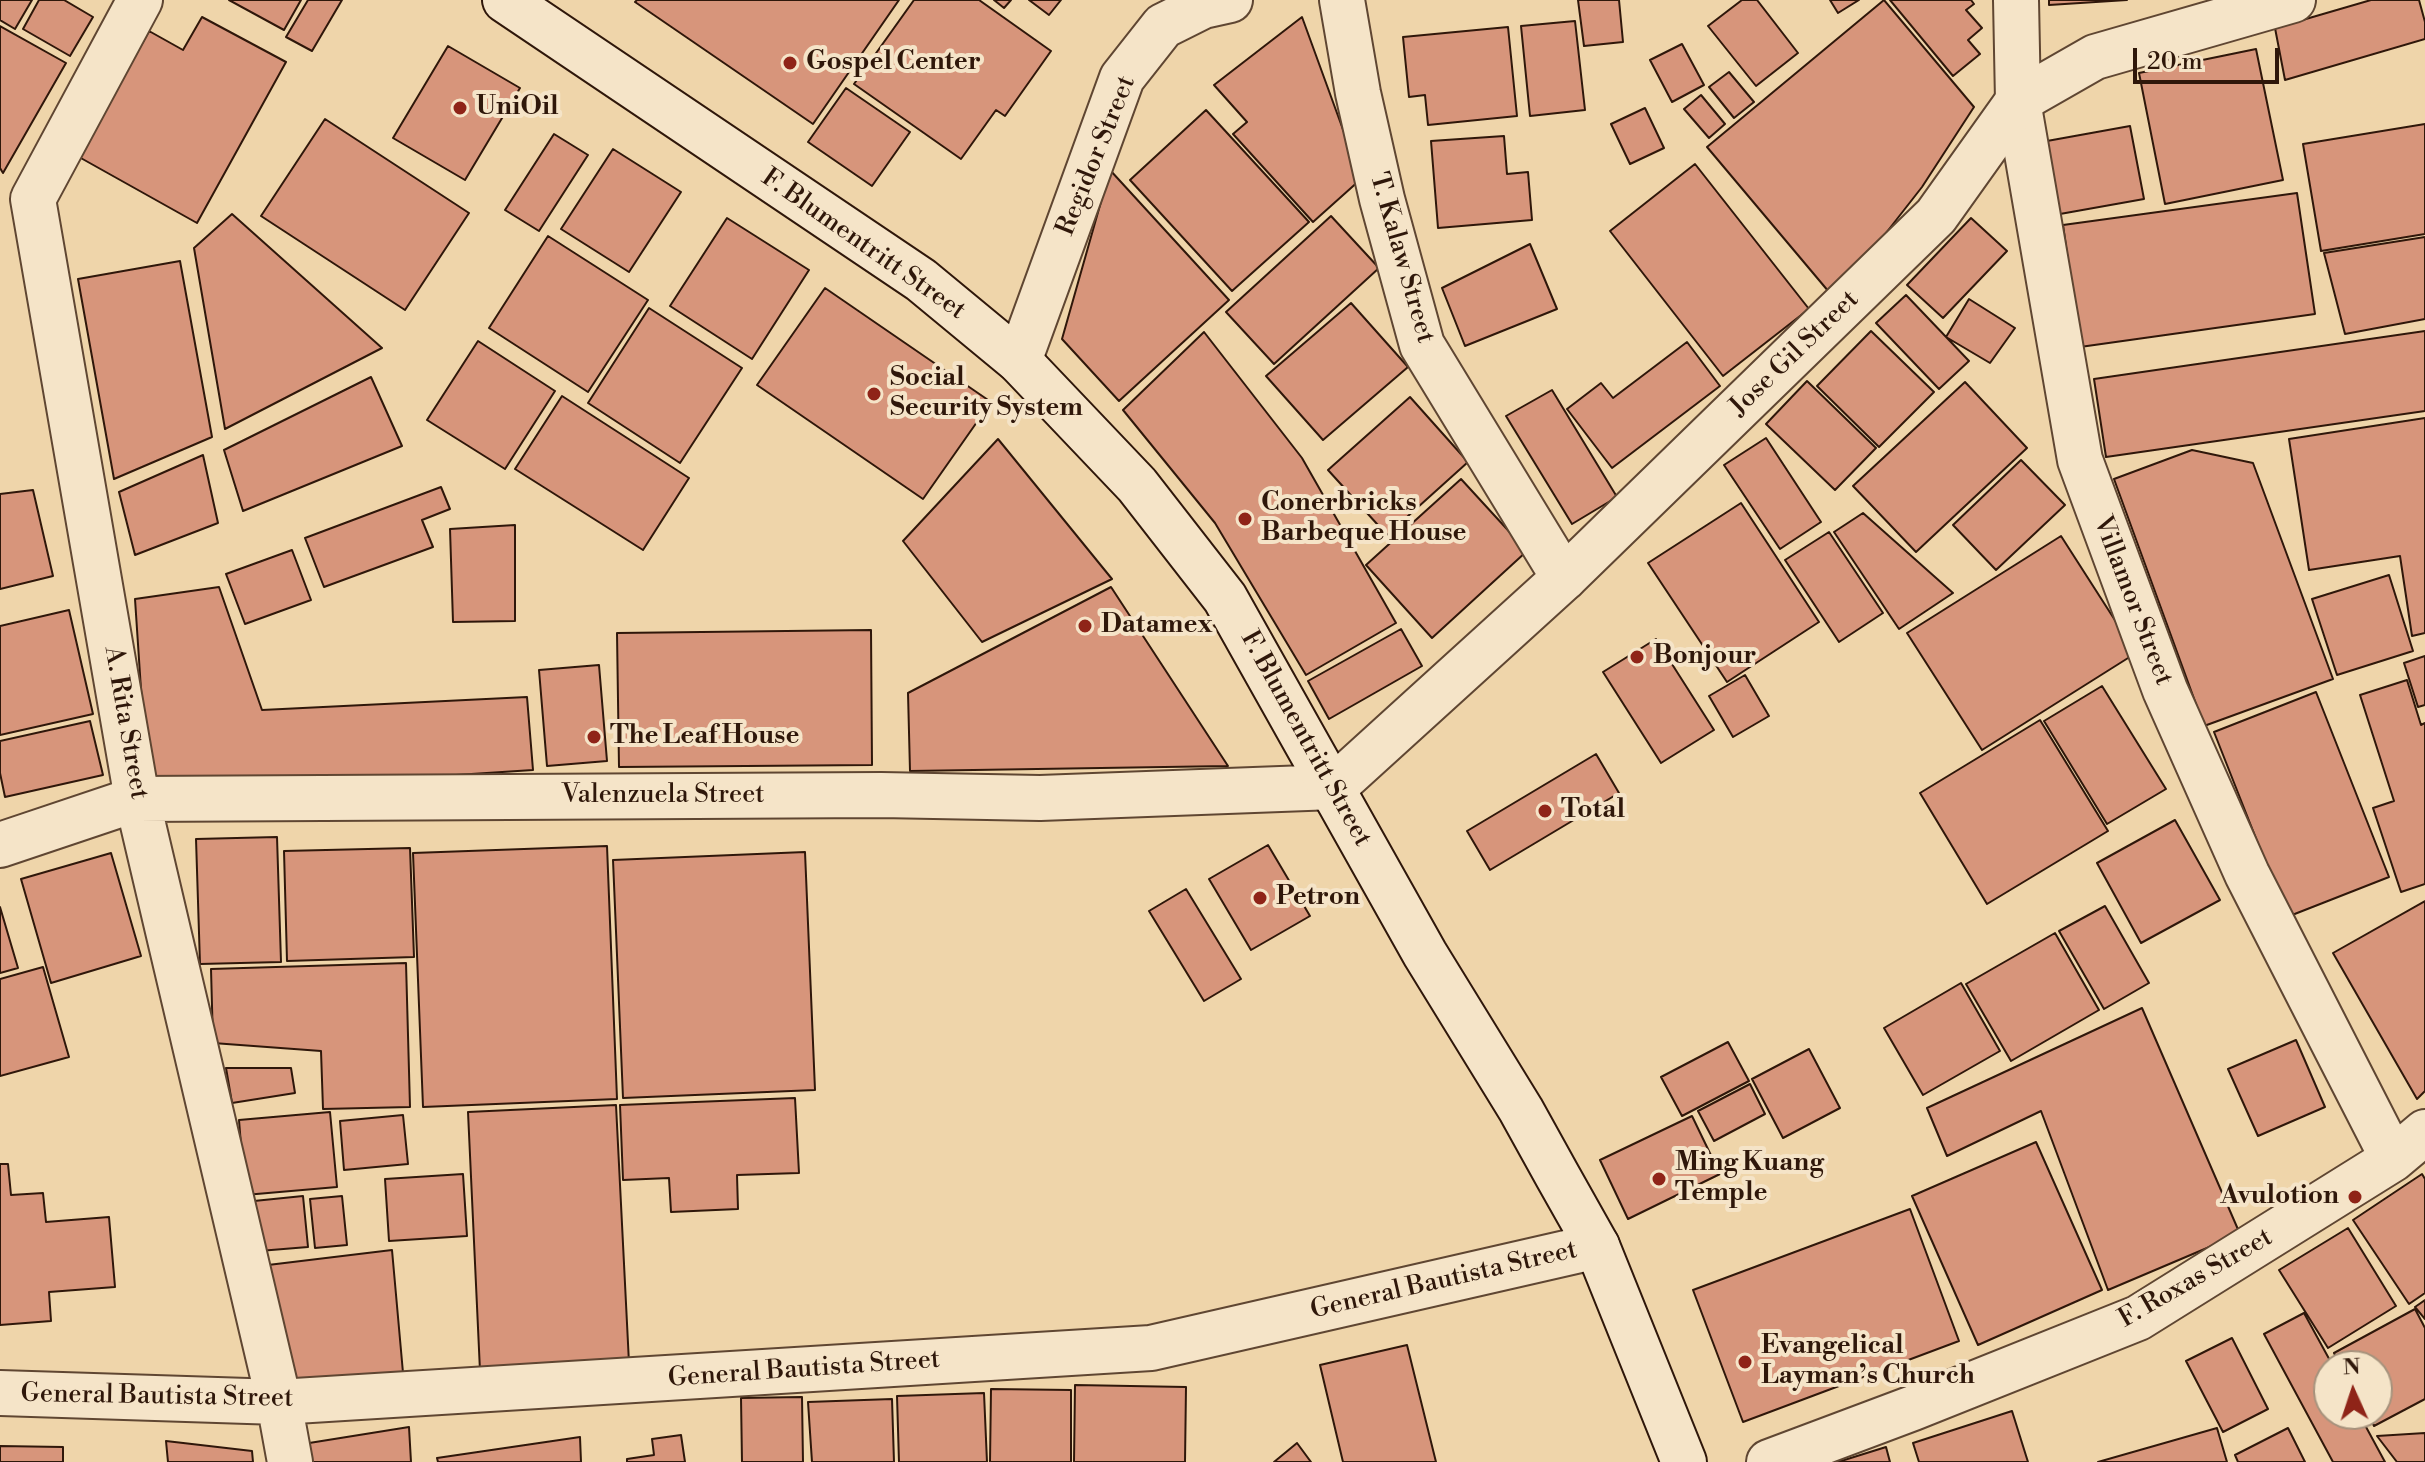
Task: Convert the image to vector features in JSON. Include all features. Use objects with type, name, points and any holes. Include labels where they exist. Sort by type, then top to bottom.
[{"type":"street","name":"A. Rita Street","points":[[140,0],[16,204],[137,799],[279,1402],[290,1462]]},
{"type":"street","name":"F. Blumentritt Street","points":[[505,0],[921,280],[1019,361],[1137,485],[1225,598],[1334,787],[1425,954],[1521,1110],[1597,1246],[1684,1462]]},
{"type":"street","name":"Regidor Street","points":[[1019,361],[1122,78],[1163,26],[1203,6],[1230,0]]},
{"type":"street","name":"T. Kalaw Street","points":[[1342,0],[1358,93],[1382,199],[1422,345],[1564,578]]},
{"type":"street","name":"Villamor Street","points":[[2016,0],[2018,101],[2080,460],[2165,690],[2247,874],[2409,1146]]},
{"type":"street","name":"Jose Gil Street","points":[[1334,787],[1564,578],[1936,216],[2018,101],[2095,57],[2293,0]]},
{"type":"street","name":"Valenzuela Street","points":[[0,845],[137,799],[881,795],[1040,798],[1334,787]]},
{"type":"street","name":"F. Roxas Street","points":[[1769,1462],[2138,1318],[2409,1146]]},
{"type":"street","name":"General Bautista Street","points":[[0,1393],[279,1402],[1151,1348],[1597,1246]]},
{"type":"building","points":[[0,0],[32,0],[15,29],[0,20]]},
{"type":"building","points":[[39,0],[64,0],[93,17],[70,56],[23,29]]},
{"type":"building","points":[[229,0],[301,0],[284,30]]},
{"type":"building","points":[[308,0],[342,0],[312,51],[286,37]]},
{"type":"building","name":"Gospel Center","points":[[899,0],[813,124],[635,2]]},
{"type":"building","points":[[914,0],[979,0],[1051,51],[1005,116],[996,110],[961,159],[854,84]]},
{"type":"building","points":[[994,0],[1011,0],[1004,8]]},
{"type":"building","points":[[1029,0],[1061,0],[1049,15]]},
{"type":"building","points":[[1578,0],[1619,0],[1623,42],[1584,46]]},
{"type":"building","points":[[1742,0],[1757,0],[1798,53],[1756,86],[1708,26]]},
{"type":"building","points":[[1830,0],[1859,0],[1838,13]]},
{"type":"building","points":[[1884,0],[1974,107],[1922,187],[1861,265],[1829,292],[1707,147]]},
{"type":"building","points":[[1890,0],[1971,0],[1974,4],[1966,10],[1982,28],[1968,40],[1980,54],[1953,76]]},
{"type":"building","points":[[2049,0],[2127,0],[2049,5]]},
{"type":"building","points":[[2371,0],[2419,0],[2425,22],[2425,39],[2285,80],[2275,28]]},
{"type":"building","points":[[202,17],[286,62],[197,223],[79,157],[149,31],[183,50]]},
{"type":"building","points":[[1302,17],[1361,179],[1313,222],[1233,134],[1247,122],[1214,85]]},
{"type":"building","points":[[1575,21],[1585,110],[1530,116],[1521,26]]},
{"type":"building","points":[[0,26],[66,63],[3,173],[0,168]]},
{"type":"building","points":[[1508,27],[1517,116],[1428,125],[1425,95],[1409,97],[1403,37]]},
{"type":"building","points":[[1682,44],[1704,85],[1672,102],[1650,60]]},
{"type":"building","name":"UniOil","points":[[448,46],[520,88],[465,180],[393,138]]},
{"type":"building","points":[[2256,49],[2283,180],[2165,204],[2139,73]]},
{"type":"building","points":[[1729,72],[1754,102],[1734,118],[1709,87]]},
{"type":"building","points":[[846,88],[910,132],[872,186],[808,142]]},
{"type":"building","points":[[1701,95],[1725,124],[1709,138],[1684,109]]},
{"type":"building","points":[[1645,108],[1664,148],[1630,164],[1611,124]]},
{"type":"building","points":[[1206,110],[1309,222],[1232,291],[1130,180]]},
{"type":"building","points":[[325,119],[469,213],[405,310],[261,216]]},
{"type":"building","points":[[2425,124],[2425,234],[2321,251],[2303,144]]},
{"type":"building","points":[[2130,126],[2144,199],[2060,214],[2047,141]]},
{"type":"building","points":[[554,134],[588,155],[539,231],[505,210]]},
{"type":"building","points":[[1504,136],[1507,174],[1528,172],[1532,220],[1438,228],[1431,141]]},
{"type":"building","points":[[613,149],[681,192],[629,272],[561,229]]},
{"type":"building","points":[[1695,164],[1809,309],[1723,376],[1610,231]]},
{"type":"building","points":[[1110,170],[1229,300],[1119,401],[1062,339]]},
{"type":"building","points":[[2297,193],[2315,314],[2080,347],[2063,225]]},
{"type":"building","points":[[232,214],[382,348],[225,429],[194,248]]},
{"type":"building","points":[[1331,216],[1379,268],[1274,364],[1226,312]]},
{"type":"building","points":[[727,218],[809,270],[752,359],[670,306]]},
{"type":"building","points":[[1971,218],[2007,251],[1943,318],[1907,285]]},
{"type":"building","points":[[548,236],[648,300],[588,392],[489,328]]},
{"type":"building","points":[[2425,237],[2425,319],[2345,334],[2324,253]]},
{"type":"building","points":[[1530,244],[1557,309],[1465,346],[1442,288]]},
{"type":"building","points":[[180,261],[212,437],[114,479],[78,279]]},
{"type":"building","name":"Social Security System","points":[[825,288],[991,402],[923,499],[757,385]]},
{"type":"building","points":[[1906,295],[1969,361],[1939,389],[1876,323]]},
{"type":"building","points":[[1969,299],[2015,328],[1990,363],[1946,337]]},
{"type":"building","points":[[1351,303],[1408,367],[1323,440],[1266,376]]},
{"type":"building","points":[[649,308],[742,368],[680,463],[588,403]]},
{"type":"building","points":[[1871,331],[1934,392],[1879,447],[1817,386]]},
{"type":"building","points":[[2425,331],[2425,411],[2106,457],[2094,379]]},
{"type":"building","points":[[1204,332],[1302,458],[1396,623],[1306,675],[1215,523],[1123,410]]},
{"type":"building","points":[[478,341],[555,391],[505,469],[427,420]]},
{"type":"building","points":[[1687,342],[1720,386],[1612,468],[1567,409],[1601,383],[1613,398]]},
{"type":"building","points":[[371,377],[402,446],[243,511],[224,450]]},
{"type":"building","points":[[1807,381],[1876,448],[1835,490],[1766,424]]},
{"type":"building","points":[[1965,382],[2027,448],[1916,552],[1853,486]]},
{"type":"building","points":[[1552,390],[1617,497],[1572,524],[1506,416]]},
{"type":"building","points":[[562,396],[689,478],[643,550],[515,469]]},
{"type":"building","points":[[1410,397],[1468,462],[1387,535],[1328,470]]},
{"type":"building","points":[[2425,418],[2425,633],[2412,636],[2400,556],[2309,570],[2289,439]]},
{"type":"building","points":[[1766,438],[1821,522],[1780,549],[1724,465]]},
{"type":"building","points":[[998,439],[1112,579],[982,642],[903,541]]},
{"type":"building","points":[[2192,450],[2253,463],[2333,679],[2204,726],[2114,479]]},
{"type":"building","points":[[203,455],[218,523],[135,555],[119,492]]},
{"type":"building","points":[[2021,460],[2065,505],[1996,570],[1953,525]]},
{"type":"building","points":[[1461,479],[1527,551],[1432,638],[1366,565]]},
{"type":"building","points":[[441,487],[450,509],[422,520],[433,547],[324,587],[305,538]]},
{"type":"building","points":[[33,490],[53,576],[0,589],[0,494]]},
{"type":"building","points":[[1741,503],[1819,622],[1727,682],[1648,563]]},
{"type":"building","points":[[1863,513],[1953,593],[1899,629],[1834,532]]},
{"type":"building","points":[[515,525],[515,621],[453,622],[450,529]]},
{"type":"building","points":[[1829,532],[1883,613],[1839,642],[1785,560]]},
{"type":"building","points":[[2061,536],[2136,653],[1982,750],[1907,633]]},
{"type":"building","points":[[292,550],[311,600],[245,624],[226,574]]},
{"type":"building","points":[[2389,575],[2413,651],[2337,675],[2312,599]]},
{"type":"building","points":[[219,587],[262,710],[527,697],[533,770],[148,795],[135,599]]},
{"type":"building","name":"Datamex","points":[[1111,587],[1228,766],[910,771],[908,693]]},
{"type":"building","points":[[69,610],[93,714],[0,735],[0,626]]},
{"type":"building","points":[[1401,629],[1422,666],[1329,719],[1308,681]]},
{"type":"building","points":[[871,630],[872,765],[619,767],[617,633]]},
{"type":"building","points":[[1656,639],[1714,730],[1661,763],[1603,672]]},
{"type":"building","points":[[2425,656],[2425,705],[2418,707],[2404,663]]},
{"type":"building","points":[[599,665],[607,761],[547,766],[539,670]]},
{"type":"building","points":[[1745,675],[1769,716],[1733,737],[1709,696]]},
{"type":"building","points":[[2407,680],[2421,725],[2425,723],[2425,884],[2401,892],[2373,808],[2394,801],[2360,695]]},
{"type":"building","points":[[2102,686],[2166,789],[2107,824],[2044,721]]},
{"type":"building","points":[[2316,692],[2389,877],[2287,917],[2214,732]]},
{"type":"building","points":[[2040,720],[2108,831],[1987,904],[1920,793]]},
{"type":"building","points":[[90,721],[103,775],[5,797],[0,773],[0,741]]},
{"type":"building","name":"Total","points":[[1596,754],[1619,793],[1490,870],[1467,831]]},
{"type":"building","points":[[2175,820],[2220,900],[2141,943],[2097,863]]},
{"type":"building","points":[[277,837],[281,962],[200,964],[196,839]]},
{"type":"building","name":"Petron","points":[[1268,845],[1310,916],[1251,950],[1209,879]]},
{"type":"building","points":[[607,846],[617,1099],[423,1107],[413,853]]},
{"type":"building","points":[[410,848],[414,957],[287,961],[284,851]]},
{"type":"building","points":[[805,852],[815,1090],[623,1098],[613,860]]},
{"type":"building","points":[[111,853],[141,956],[51,983],[21,879]]},
{"type":"building","points":[[1186,889],[1241,979],[1204,1001],[1149,911]]},
{"type":"building","points":[[2425,901],[2425,1091],[2417,1099],[2333,953]]},
{"type":"building","points":[[2105,906],[2149,983],[2104,1009],[2059,931]]},
{"type":"building","points":[[0,907],[18,968],[0,973]]},
{"type":"building","points":[[2055,933],[2099,1010],[2011,1061],[1966,984]]},
{"type":"building","points":[[406,963],[410,1107],[323,1109],[321,1051],[213,1043],[211,969]]},
{"type":"building","points":[[43,967],[69,1057],[0,1076],[0,979]]},
{"type":"building","points":[[1961,983],[2000,1051],[1923,1095],[1884,1028]]},
{"type":"building","points":[[2142,1008],[2240,1234],[2108,1290],[2041,1111],[1947,1156],[1927,1108]]},
{"type":"building","points":[[2296,1040],[2325,1107],[2258,1136],[2228,1069]]},
{"type":"building","points":[[1728,1042],[1749,1081],[1682,1116],[1661,1077]]},
{"type":"building","points":[[1809,1049],[1840,1108],[1783,1138],[1752,1079]]},
{"type":"building","points":[[226,1068],[291,1068],[295,1093],[232,1103]]},
{"type":"building","points":[[1750,1084],[1765,1114],[1714,1141],[1698,1111]]},
{"type":"building","points":[[795,1098],[799,1173],[737,1175],[738,1209],[671,1212],[669,1178],[623,1180],[620,1105]]},
{"type":"building","points":[[616,1105],[629,1363],[480,1371],[468,1112]]},
{"type":"building","points":[[330,1112],[337,1187],[245,1195],[239,1120]]},
{"type":"building","points":[[403,1115],[408,1164],[344,1170],[340,1121]]},
{"type":"building","points":[[1692,1116],[1720,1174],[1628,1219],[1600,1160]]},
{"type":"building","points":[[2036,1142],[2102,1290],[1978,1345],[1912,1196]]},
{"type":"building","points":[[0,1164],[8,1164],[11,1195],[43,1193],[46,1222],[109,1217],[115,1287],[49,1292],[51,1321],[0,1325]]},
{"type":"building","points":[[463,1174],[467,1236],[389,1241],[385,1179]]},
{"type":"building","points":[[2422,1174],[2425,1179],[2425,1293],[2409,1304],[2353,1220]]},
{"type":"building","points":[[303,1196],[308,1247],[259,1251],[254,1201]]},
{"type":"building","points":[[342,1196],[347,1245],[315,1248],[310,1199]]},
{"type":"building","points":[[1910,1209],[1959,1341],[1743,1422],[1693,1290]]},
{"type":"building","points":[[2348,1228],[2396,1306],[2328,1348],[2279,1270]]},
{"type":"building","points":[[392,1250],[404,1384],[294,1388],[268,1265]]},
{"type":"building","points":[[2425,1300],[2425,1319],[2415,1307]]},
{"type":"building","points":[[2415,1309],[2425,1328],[2425,1399],[2393,1416],[2393,1350],[2340,1350]]},
{"type":"building","points":[[2304,1313],[2324,1350],[2313,1350],[2313,1425],[2264,1334]]},
{"type":"building","points":[[2232,1338],[2268,1409],[2223,1432],[2186,1361]]},
{"type":"building","points":[[1407,1345],[1436,1462],[1343,1462],[1320,1365]]},
{"type":"building","points":[[1075,1385],[1186,1387],[1185,1462],[1074,1462]]},
{"type":"building","points":[[991,1389],[1071,1390],[1071,1462],[990,1462]]},
{"type":"building","points":[[984,1393],[987,1462],[899,1462],[897,1396]]},
{"type":"building","points":[[802,1397],[803,1462],[742,1462],[741,1398]]},
{"type":"building","points":[[892,1399],[894,1462],[812,1462],[808,1402]]},
{"type":"building","points":[[2012,1411],[2028,1462],[1919,1462],[1913,1443]]},
{"type":"building","points":[[409,1427],[411,1462],[307,1462],[303,1444]]},
{"type":"building","points":[[2217,1428],[2227,1462],[2098,1462]]},
{"type":"building","points":[[2288,1428],[2305,1462],[2238,1462],[2235,1455]]},
{"type":"building","points":[[2316,1430],[2368,1430],[2385,1462],[2333,1462]]},
{"type":"building","points":[[2425,1433],[2425,1462],[2397,1462],[2377,1436]]},
{"type":"building","points":[[681,1435],[685,1462],[627,1462],[627,1459],[654,1455],[652,1439]]},
{"type":"building","points":[[580,1437],[581,1462],[438,1462],[437,1458]]},
{"type":"building","points":[[166,1441],[252,1451],[253,1462],[168,1462]]},
{"type":"building","points":[[1297,1443],[1311,1462],[1274,1462]]},
{"type":"building","points":[[0,1446],[63,1447],[63,1462],[0,1462]]},
{"type":"building","points":[[1886,1447],[1890,1462],[1838,1462]]},
{"type":"place","name":"Gospel Center","points":[[790,63]]},
{"type":"place","name":"UniOil","points":[[460,108]]},
{"type":"place","name":"Social Security System","points":[[874,394]]},
{"type":"place","name":"Conerbricks Barbeque House","points":[[1245,519]]},
{"type":"place","name":"Datamex","points":[[1085,626]]},
{"type":"place","name":"Bonjour","points":[[1637,657]]},
{"type":"place","name":"The Leaf House","points":[[594,737]]},
{"type":"place","name":"Total","points":[[1545,811]]},
{"type":"place","name":"Petron","points":[[1260,898]]},
{"type":"place","name":"Ming Kuang Temple","points":[[1659,1179]]},
{"type":"place","name":"Avulotion","points":[[2355,1197]]},
{"type":"place","name":"Evangelical Layman’s Church","points":[[1745,1362]]}]
